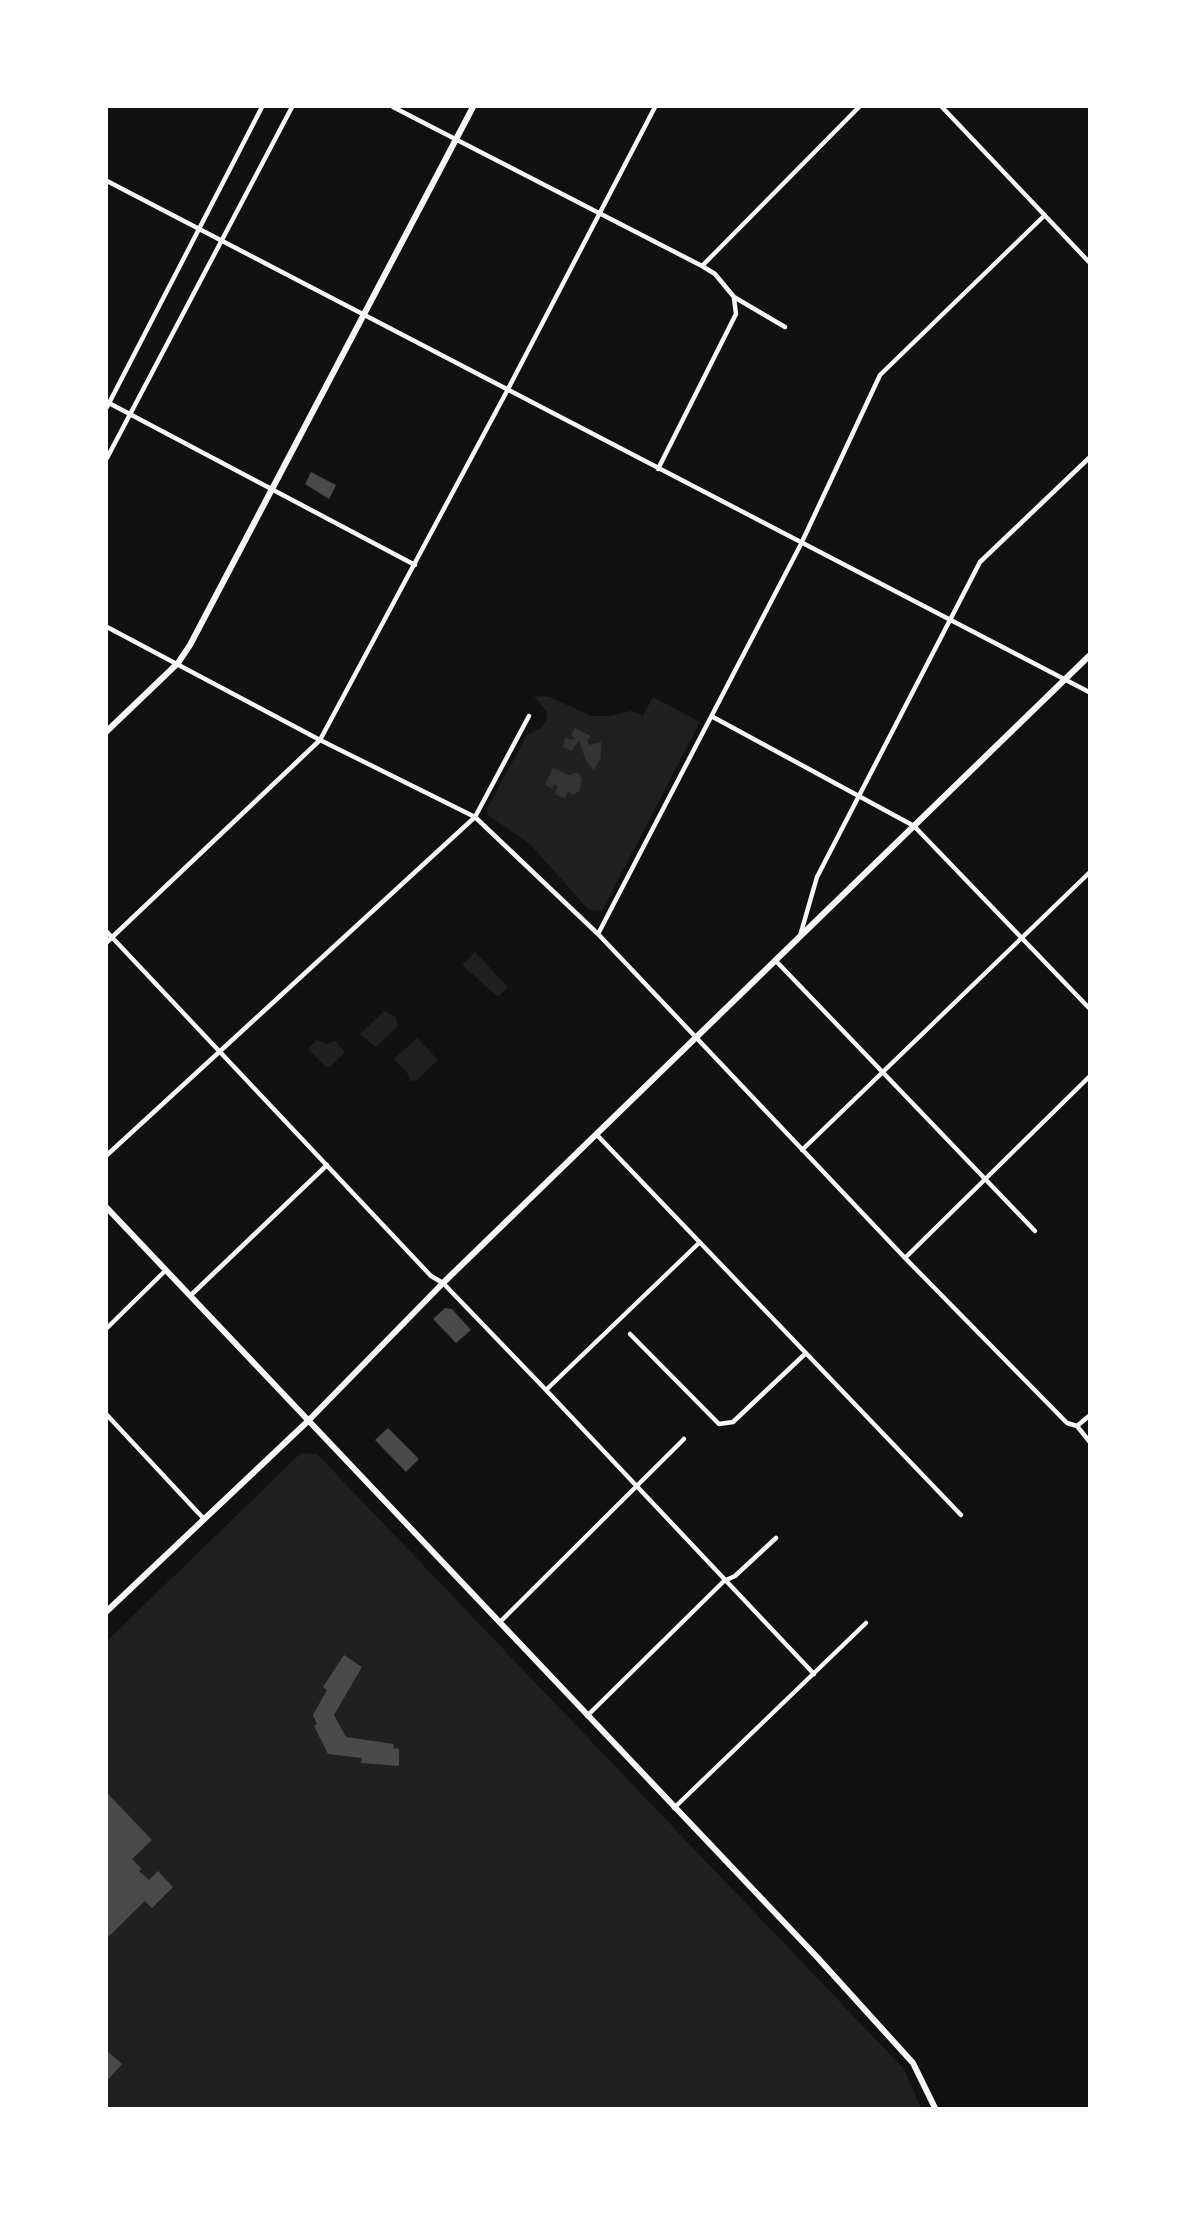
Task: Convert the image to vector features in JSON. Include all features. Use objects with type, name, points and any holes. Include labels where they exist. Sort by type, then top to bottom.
[{"type":"street","points":[[262,107],[108,404],[415,565]]},
{"type":"street","points":[[107,458],[292,107]]},
{"type":"street","points":[[393,107],[702,265],[715,274],[734,297],[785,327]]},
{"type":"street","points":[[107,731],[178,663],[274,489],[473,107]]},
{"type":"street","points":[[107,942],[320,740],[508,391],[655,107]]},
{"type":"street","points":[[702,265],[859,107]]},
{"type":"street","points":[[942,107],[1089,262]]},
{"type":"street","points":[[107,181],[1089,692]]},
{"type":"street","points":[[598,934],[801,544],[880,375],[1045,215]]},
{"type":"street","points":[[658,469],[736,314],[734,297]]},
{"type":"street","points":[[800,938],[817,877],[980,562],[1089,458]]},
{"type":"street","points":[[107,626],[320,740],[475,817],[598,934],[905,1258],[1067,1423],[1077,1426],[1089,1441]]},
{"type":"street","points":[[107,1611],[308,1421],[443,1283],[1089,656]]},
{"type":"street","points":[[107,1155],[475,817],[530,716]]},
{"type":"street","points":[[713,717],[915,826],[1089,1008]]},
{"type":"street","points":[[802,1150],[1089,873]]},
{"type":"street","points":[[107,932],[431,1276],[443,1283],[547,1390],[636,1488],[814,1674]]},
{"type":"street","points":[[776,961],[1035,1231]]},
{"type":"street","points":[[905,1258],[1089,1077]]},
{"type":"street","points":[[597,1135],[961,1515]]},
{"type":"street","points":[[190,1296],[327,1165]]},
{"type":"street","points":[[107,1208],[904,2052],[920,2073],[934,2108]]},
{"type":"street","points":[[547,1390],[699,1243]]},
{"type":"street","points":[[107,1328],[166,1270]]},
{"type":"street","points":[[630,1334],[719,1424],[733,1422],[806,1353]]},
{"type":"street","points":[[107,1415],[204,1519]]},
{"type":"street","points":[[1077,1426],[1089,1416]]},
{"type":"street","points":[[499,1623],[684,1440]]},
{"type":"street","points":[[587,1716],[724,1581],[735,1576],[776,1538]]},
{"type":"street","points":[[674,1808],[866,1623]]},
{"type":"shaded area","points":[[534,696],[549,697],[592,716],[631,711],[643,716],[653,697],[700,722],[602,911],[588,909],[530,844],[488,815],[487,809],[527,735],[541,728],[546,721],[547,712]]},
{"type":"shaded area","points":[[575,728],[591,736],[587,741],[589,745],[601,742],[601,758],[594,770],[586,761],[579,740],[572,751],[563,747],[565,738],[575,740],[571,735]]},
{"type":"shaded area","points":[[553,768],[569,775],[578,772],[582,779],[580,790],[574,795],[568,792],[565,799],[555,794],[558,786],[554,784],[552,788],[545,785]]},
{"type":"shaded area","points":[[475,952],[508,987],[498,997],[462,965]]},
{"type":"shaded area","points":[[384,1011],[396,1017],[398,1026],[376,1047],[360,1034]]},
{"type":"shaded area","points":[[417,1038],[438,1060],[417,1080],[410,1081],[408,1074],[394,1059]]},
{"type":"shaded area","points":[[317,1040],[326,1044],[335,1041],[345,1052],[330,1067],[326,1067],[308,1049]]},
{"type":"shaded area","points":[[301,1453],[317,1454],[904,2069],[921,2108],[107,2108],[107,1641]]},
{"type":"building","points":[[311,472],[336,485],[329,499],[305,484]]},
{"type":"building","points":[[445,1308],[452,1309],[471,1330],[456,1343],[433,1319]]},
{"type":"building","points":[[388,1428],[419,1459],[406,1472],[375,1440]]},
{"type":"building","points":[[344,1655],[362,1667],[334,1715],[346,1737],[394,1744],[393,1748],[399,1749],[399,1766],[361,1763],[362,1758],[328,1754],[314,1726],[317,1724],[313,1715],[327,1690],[323,1687]]},
{"type":"building","points":[[107,1793],[152,1840],[132,1859],[142,1869],[139,1871],[149,1880],[158,1871],[173,1887],[152,1908],[145,1901],[107,1938]]},
{"type":"building","points":[[107,2051],[122,2064],[107,2081]]}]
